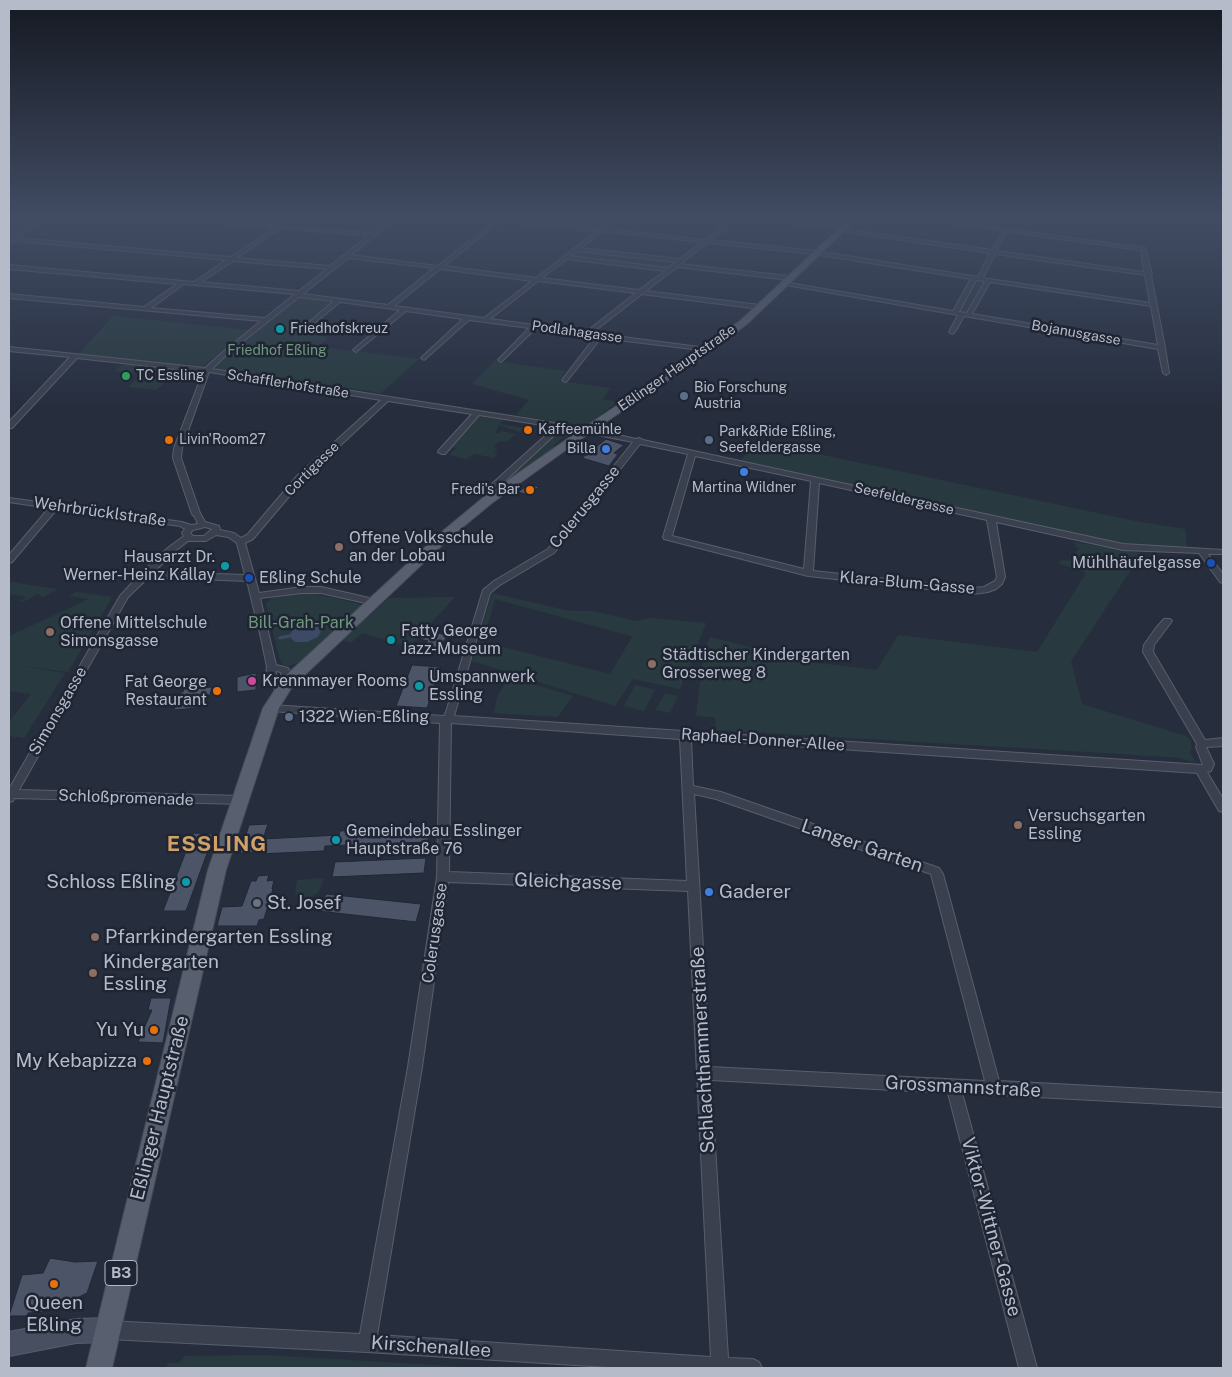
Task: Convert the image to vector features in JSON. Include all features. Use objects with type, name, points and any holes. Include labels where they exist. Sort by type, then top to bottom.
[{"type":"main road","name":"Eßlinger Hauptstraße","points":[[99,1368],[217,870],[281,688],[448,533],[488,500],[587,430],[706,350],[749,318],[784,283]]},
{"type":"street","points":[[145,309],[181,283]]},
{"type":"street","name":"Podlahagasse","points":[[198,283],[300,294],[706,350]]},
{"type":"street","points":[[281,688],[271,674],[272,667],[241,542],[231,534],[215,532],[206,538],[198,540],[193,529],[193,518],[196,514],[177,458],[178,448],[207,370],[224,353],[313,283]]},
{"type":"street","points":[[389,307],[418,283]]},
{"type":"street","points":[[486,319],[532,283]]},
{"type":"street","points":[[571,283],[760,307]]},
{"type":"street","points":[[588,333],[651,283]]},
{"type":"street","name":"Bojanusgasse","points":[[798,283],[1162,348]]},
{"type":"street","points":[[952,332],[958,313],[975,283]]},
{"type":"street","points":[[970,315],[986,283]]},
{"type":"street","points":[[1010,283],[1154,305]]},
{"type":"street","points":[[1150,283],[1166,373]]},
{"type":"street","points":[[9,296],[265,320]]},
{"type":"street","points":[[302,331],[339,300]]},
{"type":"street","points":[[356,350],[405,309]]},
{"type":"street","points":[[424,358],[469,317]]},
{"type":"street","points":[[500,360],[534,326]]},
{"type":"street","points":[[565,380],[600,335]]},
{"type":"street","name":"Schafflerhofstraße","points":[[9,350],[207,370],[587,430]]},
{"type":"street","points":[[9,426],[75,356]]},
{"type":"street","name":"Cortigasse","points":[[241,542],[250,537],[300,478],[386,399]]},
{"type":"street","points":[[442,452],[477,413]]},
{"type":"street","name":"Eßlinger Hauptstraße","points":[[488,500],[487,493],[560,426]]},
{"type":"street","name":"Seefeldergasse","points":[[587,430],[1123,548],[1223,552]]},
{"type":"street","name":"Colerusgasse","points":[[367,1343],[415,1066],[443,877],[446,720],[450,713],[486,592],[497,583],[551,551],[638,440]]},
{"type":"street","points":[[692,452],[667,537],[808,573],[815,479]]},
{"type":"street","name":"Wehrbrücklstraße","points":[[9,500],[182,524],[193,529]]},
{"type":"street","points":[[9,560],[55,506]]},
{"type":"street","name":"Klara-Blum-Gasse","points":[[808,573],[973,591],[985,590],[993,587],[999,582],[1001,577],[991,519]]},
{"type":"street","points":[[193,529],[212,524],[216,528],[215,532]]},
{"type":"street","name":"Simonsgasse","points":[[10,796],[124,596],[193,529]]},
{"type":"street","points":[[1202,551],[1223,580]]},
{"type":"street","points":[[145,574],[249,578]]},
{"type":"street","points":[[255,596],[302,590],[321,590],[375,602]]},
{"type":"street","points":[[1167,621],[1154,638],[1148,652],[1202,744],[1201,747],[1209,764],[1207,768],[1200,769],[1223,808]]},
{"type":"street","name":"Raphael-Donner-Allee","points":[[272,667],[281,688],[446,720],[1200,769]]},
{"type":"street","name":"Schlachthammerstraße","points":[[686,735],[720,1366]]},
{"type":"street","points":[[1202,744],[1223,742]]},
{"type":"street","name":"Langer Garten","points":[[689,789],[716,795],[935,871],[994,1088]]},
{"type":"street","name":"Schloßpromenade","points":[[10,796],[241,800]]},
{"type":"street","name":"Gleichgasse","points":[[443,877],[694,886]]},
{"type":"street","name":"Grossmannstraße","points":[[703,1073],[1223,1100]]},
{"type":"street","name":"Viktor-Wittner-Gasse","points":[[953,1086],[1028,1368]]},
{"type":"street","points":[[9,1344],[76,1331],[108,1330]]},
{"type":"street","name":"Kirschenallee","points":[[108,1330],[367,1343],[753,1368]]},
{"type":"green space","points":[[973,283],[984,283],[969,312],[960,313],[959,310]]},
{"type":"green space","name":"Friedhof Eßling","points":[[301,297],[334,301],[298,332],[328,337],[318,347],[419,359],[381,393],[249,374],[250,372],[215,369],[225,356]]},
{"type":"green space","points":[[113,316],[249,330],[203,366],[78,355]]},
{"type":"green space","points":[[494,361],[565,371],[559,381],[610,388],[603,399],[618,402],[584,426],[516,415],[529,400],[472,384]]},
{"type":"green space","points":[[123,364],[181,370],[156,390],[128,387],[143,374],[114,371]]},
{"type":"green space","points":[[476,416],[503,420],[500,424],[524,428],[520,432],[499,425],[495,433],[501,431],[515,434],[508,441],[499,442],[494,446],[496,449],[494,452],[498,453],[494,458],[475,454],[466,459],[449,455],[456,448],[449,447],[454,440],[458,441],[459,439],[456,438],[461,433],[466,432],[463,431],[468,425],[472,426],[473,424],[470,423]]},
{"type":"green space","points":[[558,430],[576,433],[562,438],[554,445],[555,450],[489,494]]},
{"type":"green space","points":[[757,441],[1135,521],[1185,529],[1187,547],[1125,545],[741,460]]},
{"type":"green space","points":[[1073,542],[1142,553],[1071,661],[1082,704],[1186,736],[1190,740],[1192,748],[1190,752],[1195,761],[1191,762],[1181,758],[1105,753],[716,730],[715,717],[696,716],[703,655],[710,637],[809,662],[877,670],[898,635],[1037,652],[1086,573],[1058,563],[1061,560],[1069,561],[1079,548],[1072,546],[1077,546]]},
{"type":"green space","points":[[9,582],[58,589],[43,597],[38,594],[23,602],[19,601],[27,597],[9,594]]},
{"type":"green space","name":"Offene Mittelschule Simonsgasse","points":[[76,592],[112,597],[68,672],[16,665],[65,673],[24,738],[9,736],[9,722],[31,694],[9,691],[9,636],[89,599],[69,596]]},
{"type":"green space","name":"Bill-Grah-Park","points":[[306,593],[331,597],[361,606],[298,663],[288,666],[283,665],[279,657],[266,603],[272,598]]},
{"type":"green space","points":[[492,593],[570,611],[593,611],[636,621],[650,618],[706,623],[680,689],[633,679],[615,706],[472,661]],"holes":[[[495,599],[631,636],[610,674],[483,642]]]},
{"type":"green space","points":[[455,597],[409,647],[362,633],[351,643],[343,640],[389,598]]},
{"type":"green space","points":[[509,677],[573,696],[558,717],[494,713],[497,697]]},
{"type":"green space","points":[[635,685],[655,690],[644,711],[624,706]]},
{"type":"green space","points":[[665,693],[678,696],[670,713],[656,710]]},
{"type":"green space","points":[[324,879],[318,893],[307,899],[298,897],[295,892],[297,880]]},
{"type":"green space","points":[[267,1355],[484,1368],[166,1368],[168,1363],[179,1363],[185,1356]]},
{"type":"water","points":[[319,624],[321,631],[318,637],[307,642],[295,642],[289,636],[293,629]]},
{"type":"building","name":"Billa","points":[[606,439],[624,445],[614,453],[618,454],[609,466],[582,458]]},
{"type":"building","name":"Fredi's Bar","points":[[529,484],[539,487],[528,495],[518,492]]},
{"type":"building","points":[[428,630],[447,637],[438,648],[424,645],[428,641],[420,639]]},
{"type":"building","name":"Umspannwerk Essling","points":[[412,665],[441,667],[427,708],[396,706]]},
{"type":"building","points":[[256,673],[256,690],[237,692],[237,677]]},
{"type":"building","points":[[212,687],[210,695],[201,696],[197,708],[174,710],[184,689]]},
{"type":"building","name":"Gemeindebau Esslinger Hauptstraße 76","points":[[268,824],[263,839],[339,835],[340,831],[429,827],[428,842],[325,846],[324,851],[240,853],[249,825]]},
{"type":"building","name":"Schloss Eßling","points":[[193,833],[214,834],[186,911],[163,911]]},
{"type":"building","name":"Gemeindebau Esslinger Hauptstraße 76","points":[[426,858],[424,873],[332,877],[335,862]]},
{"type":"building","name":"St. Josef","points":[[269,875],[267,881],[274,880],[273,889],[264,919],[259,920],[257,926],[217,926],[222,907],[242,906],[251,881],[256,881],[258,876]]},
{"type":"building","name":"Gemeindebau Esslinger Hauptstraße 76","points":[[326,894],[421,904],[416,922],[318,911]]},
{"type":"building","name":"Yu Yu","points":[[151,998],[171,998],[163,1043],[138,1042],[152,1010],[148,1010]]},
{"type":"building","name":"Queen Eßling","points":[[50,1258],[75,1262],[98,1261],[87,1293],[71,1301],[65,1301],[63,1305],[57,1305],[56,1309],[28,1313],[27,1316],[9,1316],[22,1275],[43,1273]]},
{"type":"waterway","points":[[280,638],[289,636]]},
{"type":"place","name":"Friedhofskreuz","points":[[280,329]]},
{"type":"place","name":"TC Essling","points":[[126,376]]},
{"type":"place","name":"Bio Forschung Austria","points":[[684,396]]},
{"type":"place","name":"Kaffeemühle","points":[[528,430]]},
{"type":"place","name":"Livin'Room27","points":[[169,440]]},
{"type":"place","name":"Park&Ride Eßling, Seefeldergasse","points":[[709,440]]},
{"type":"place","name":"Billa","points":[[606,449]]},
{"type":"place","name":"Martina Wildner","points":[[744,472]]},
{"type":"place","name":"Fredi's Bar","points":[[530,490]]},
{"type":"place","name":"Offene Volksschule an der Lobau","points":[[339,547]]},
{"type":"place","name":"Mühlhäufelgasse","points":[[1211,563]]},
{"type":"place","name":"Hausarzt Dr. Werner-Heinz Kállay","points":[[225,566]]},
{"type":"place","name":"Eßling Schule","points":[[249,578]]},
{"type":"place","name":"Offene Mittelschule Simonsgasse","points":[[50,632]]},
{"type":"place","name":"Fatty George Jazz-Museum","points":[[391,640]]},
{"type":"place","name":"Städtischer Kindergarten Grosserweg 8","points":[[652,664]]},
{"type":"place","name":"Krennmayer Rooms","points":[[252,681]]},
{"type":"place","name":"Umspannwerk Essling","points":[[419,686]]},
{"type":"place","name":"Fat George Restaurant","points":[[217,691]]},
{"type":"place","name":"1322 Wien-Eßling","points":[[289,717]]},
{"type":"place","name":"Versuchsgarten Essling","points":[[1018,825]]},
{"type":"place","name":"Gemeindebau Esslinger Hauptstraße 76","points":[[336,840]]},
{"type":"place","name":"Schloss Eßling","points":[[186,882]]},
{"type":"place","name":"Gaderer","points":[[709,892]]},
{"type":"place","name":"St. Josef","points":[[257,903]]},
{"type":"place","name":"Pfarrkindergarten Essling","points":[[95,937]]},
{"type":"place","name":"Kindergarten Essling","points":[[93,973]]},
{"type":"place","name":"Yu Yu","points":[[154,1030]]},
{"type":"place","name":"My Kebapizza","points":[[147,1061]]},
{"type":"place","name":"Queen Eßling","points":[[54,1284]]},
{"type":"district","name":"ESSLING","points":[[217,845]]}]
